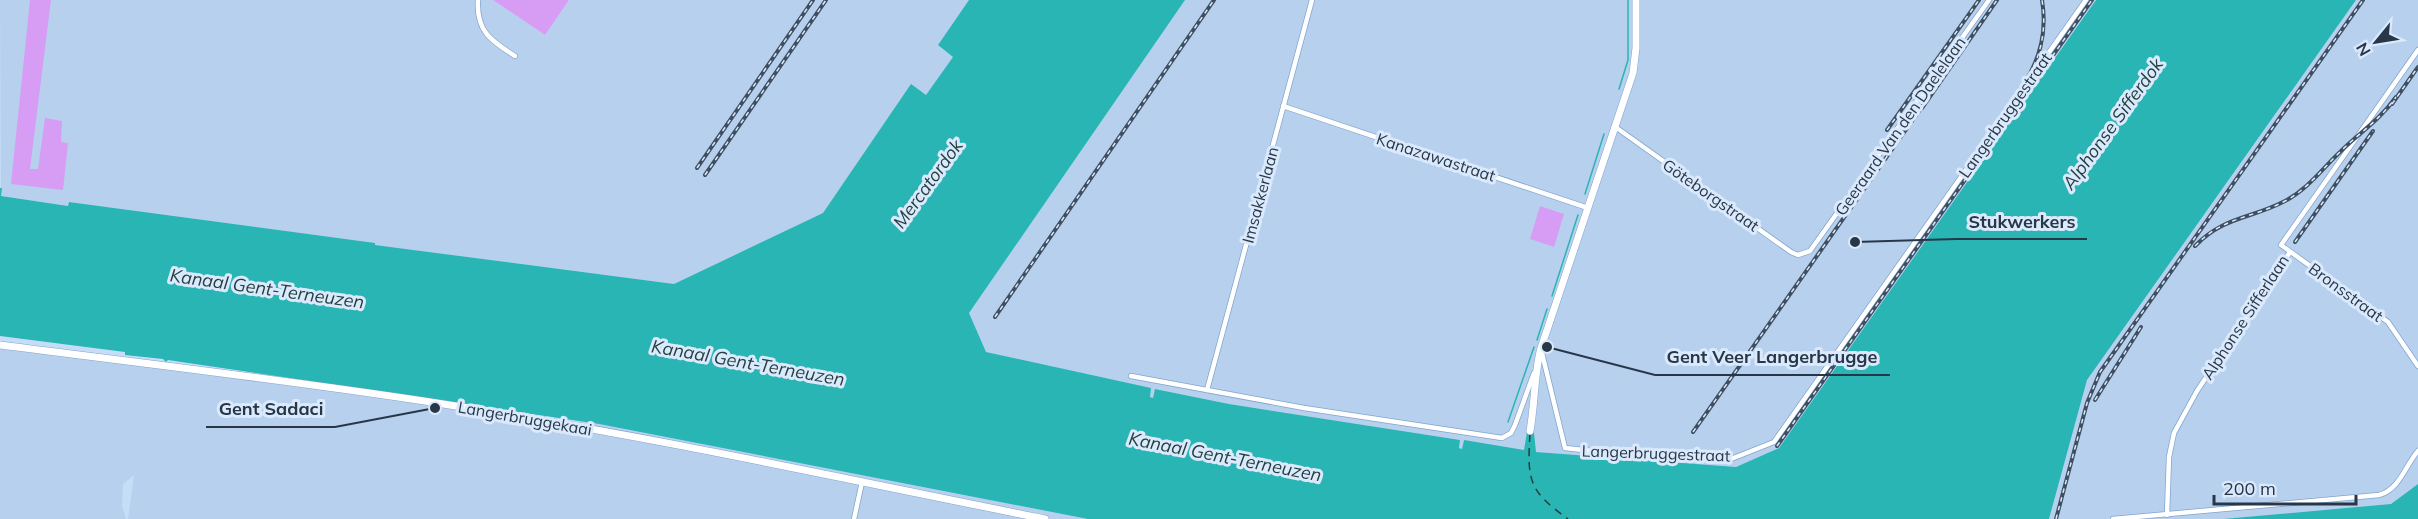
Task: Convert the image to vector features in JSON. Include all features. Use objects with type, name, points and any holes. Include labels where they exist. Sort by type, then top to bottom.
[{"type":"main road","points":[[1530,431],[1538,379],[1536,366],[1541,348],[1632,73],[1636,48],[1636,0]]},
{"type":"main road","name":"Langerbruggekaai","points":[[0,345],[296,382],[443,404],[674,444],[1045,519]]},
{"type":"street","points":[[478,0],[477,13],[481,27],[493,42],[515,57]]},
{"type":"street","name":"Imsakkerlaan","points":[[1207,390],[1312,0]]},
{"type":"street","name":"Geeraard Van den Daelelaan","points":[[1810,251],[1989,0]]},
{"type":"street","name":"Langerbruggestraat","points":[[1541,348],[1565,448],[1620,454],[1631,452],[1731,459],[1774,442],[2086,0]]},
{"type":"street","name":"Alphonse Sifferlaan","points":[[2167,515],[2169,458],[2174,433],[2197,391],[2290,252],[2281,245],[2418,50]]},
{"type":"street","name":"Kanazawastraat","points":[[1283,106],[1588,208]]},
{"type":"street","name":"Göteborgstraat","points":[[1614,126],[1791,252],[1798,255],[1810,251]]},
{"type":"street","name":"Bronsstraat","points":[[2290,252],[2388,322],[2418,366]]},
{"type":"street","points":[[1131,376],[1316,410],[1502,438],[1511,433],[1515,425],[1536,366]]},
{"type":"street","points":[[2113,519],[2379,495],[2398,482],[2418,451]]},
{"type":"street","points":[[854,519],[862,482]]},
{"type":"shaded area","points":[[0,0],[493,0],[545,35],[569,0],[969,0],[938,45],[953,57],[926,95],[911,85],[823,213],[674,284],[70,202],[69,206],[1,196]]},
{"type":"shaded area","points":[[30,0],[51,0],[30,169],[38,169],[45,118],[62,121],[61,142],[68,143],[63,190],[11,184]]},
{"type":"shaded area","points":[[493,0],[569,0],[545,35]]},
{"type":"shaded area","points":[[1185,0],[2096,0],[1779,448],[1736,467],[1535,452],[1534,433],[1527,432],[1524,451],[1464,440],[1462,449],[1459,448],[1460,440],[1229,404],[1156,389],[1154,398],[1150,397],[1150,388],[986,353],[969,313]]},
{"type":"shaded area","points":[[2356,0],[2418,0],[2418,484],[2391,504],[2223,519],[2049,519],[2087,380]]},
{"type":"shaded area","points":[[1540,206],[1564,214],[1554,247],[1530,239]]},
{"type":"shaded area","points":[[0,348],[599,424],[1088,519],[128,519],[134,475],[123,484],[122,506],[126,519],[0,519]]},
{"type":"water","points":[[969,0],[1185,0],[969,313],[986,352],[1151,388],[1150,397],[1153,398],[1155,389],[1229,404],[1460,440],[1459,448],[1462,449],[1464,440],[1524,450],[1527,432],[1534,433],[1536,452],[1736,467],[1779,448],[2096,0],[2356,0],[2087,380],[2049,519],[1088,519],[599,424],[168,360],[166,362],[163,359],[125,355],[125,352],[0,336],[0,188],[2,188],[1,196],[68,206],[69,202],[674,284],[823,213],[911,84],[926,95],[953,57],[938,45]]},
{"type":"water","points":[[2418,484],[2418,519],[2223,519],[2391,504]]},
{"type":"waterway","points":[[1619,89],[1628,60],[1628,0]]},
{"type":"waterway","points":[[1585,194],[1604,134]]},
{"type":"waterway","points":[[1552,296],[1578,215]]},
{"type":"waterway","points":[[1537,340],[1547,309]]},
{"type":"waterway","points":[[1508,422],[1534,347]]},
{"type":"ferry route","points":[[1530,434],[1529,463],[1533,484],[1545,501],[1568,519]]},
{"type":"railway","points":[[697,168],[813,0]]},
{"type":"railway","points":[[705,175],[826,0]]},
{"type":"railway","points":[[995,317],[1214,0]]},
{"type":"railway","points":[[1887,130],[1979,0]]},
{"type":"railway","points":[[1922,108],[1997,0]]},
{"type":"railway","points":[[2025,82],[2039,53],[2044,22],[2042,0]]},
{"type":"railway","points":[[1777,446],[2092,0]]},
{"type":"railway","points":[[2056,519],[2087,403],[2100,372],[2363,0]]},
{"type":"railway","points":[[2392,104],[2418,67]]},
{"type":"railway","points":[[2195,246],[2227,223],[2273,207],[2301,191],[2376,120],[2396,97]]},
{"type":"railway","points":[[1693,432],[1926,101]]},
{"type":"railway","points":[[2295,242],[2373,131]]},
{"type":"railway","points":[[2095,400],[2141,327]]},
{"type":"place","name":"Stukwerkers","points":[[1855,242]]},
{"type":"place","name":"Gent Veer Langerbrugge","points":[[1547,347]]},
{"type":"place","name":"Gent Sadaci","points":[[435,408]]},
{"type":"water label","name":"Alphonse Sifferdok","points":[[2113,124]]},
{"type":"water label","name":"Mercatordok","points":[[928,184]]},
{"type":"water label","name":"Kanaal Gent-Terneuzen","points":[[267,289]]},
{"type":"water label","name":"Kanaal Gent-Terneuzen","points":[[748,363]]},
{"type":"water label","name":"Kanaal Gent-Terneuzen","points":[[1225,457]]}]
